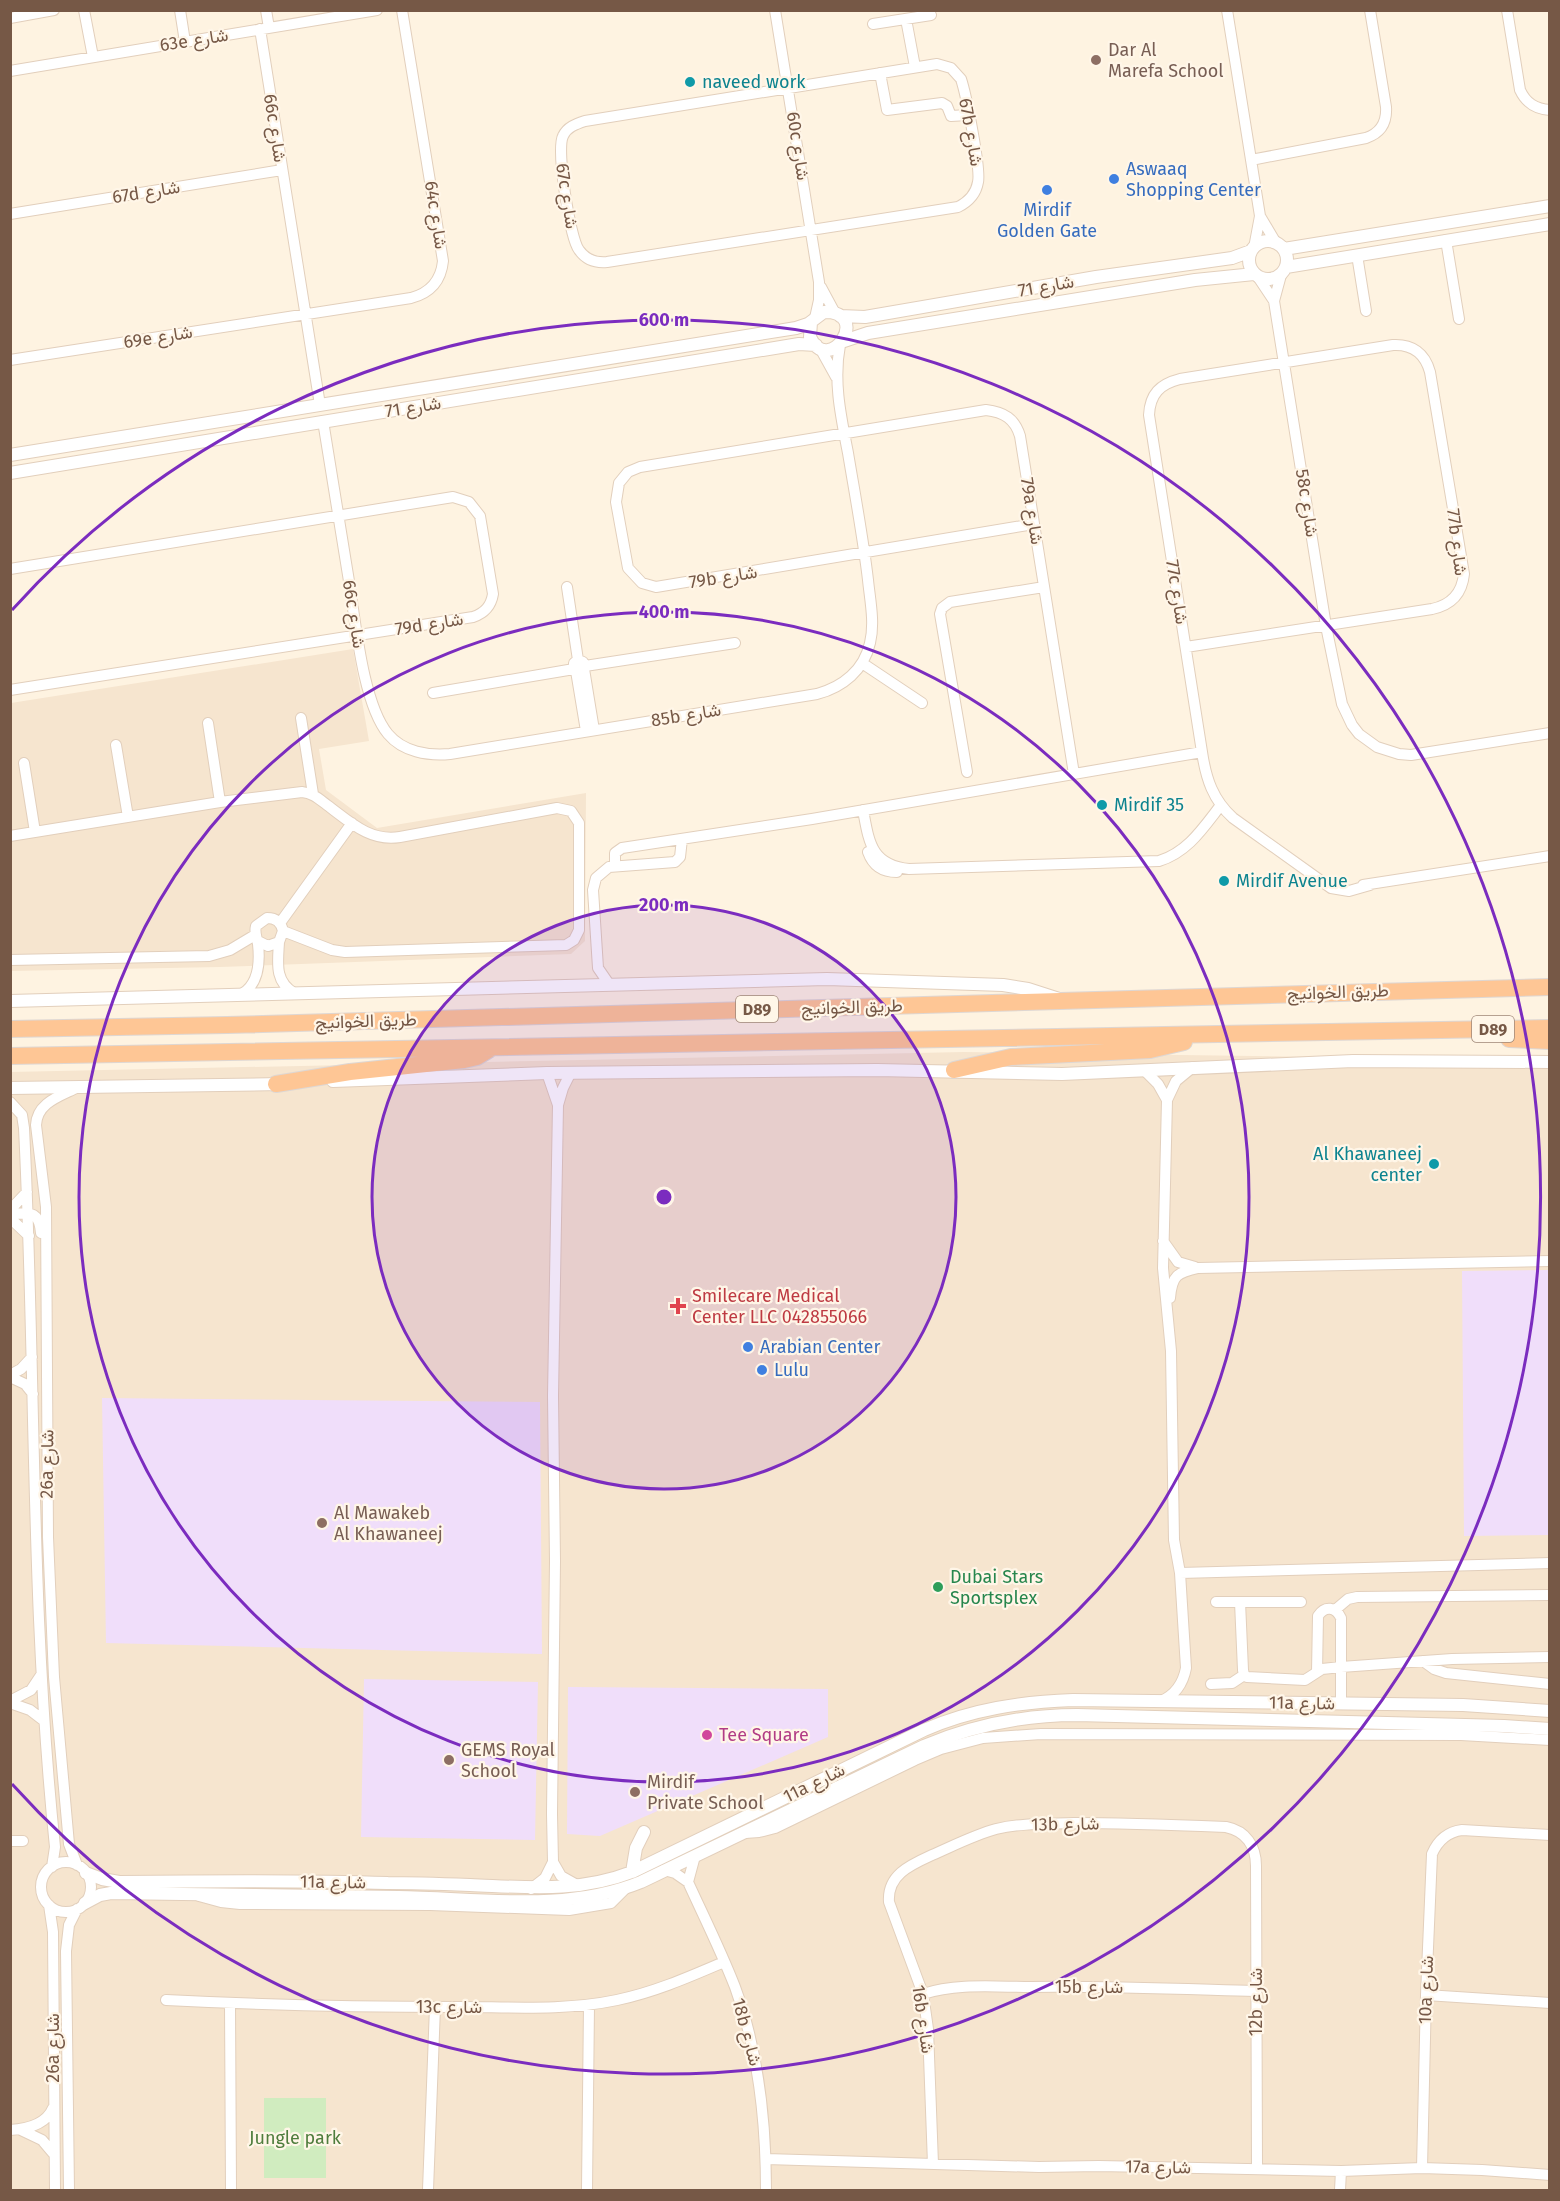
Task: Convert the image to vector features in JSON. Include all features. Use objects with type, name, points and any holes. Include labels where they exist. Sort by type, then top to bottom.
[{"type":"highway","points":[[1504,987],[1550,982]]},
{"type":"highway","name":"طريق الخوانيج","points":[[10,1029],[1550,987]]},
{"type":"highway","name":"طريق الخوانيج","points":[[10,1056],[1550,1028]]},
{"type":"highway","points":[[1437,1031],[1488,1038],[1550,1041]]},
{"type":"highway","points":[[954,1070],[1011,1057],[1150,1050],[1185,1042],[1202,1035]]},
{"type":"highway","points":[[276,1084],[350,1072],[464,1060],[477,1057],[494,1047]]},
{"type":"street","points":[[10,18],[54,10]]},
{"type":"street","points":[[84,10],[96,56]]},
{"type":"street","points":[[90,10],[96,56]]},
{"type":"street","points":[[180,10],[185,42]]},
{"type":"street","name":"66c شارع","points":[[266,10],[265,29],[282,170],[320,405]]},
{"type":"street","name":"63e شارع","points":[[11,70],[377,10]]},
{"type":"street","name":"64c شارع","points":[[306,313],[419,296],[434,286],[442,270],[442,252],[402,10]]},
{"type":"street","name":"60c شارع","points":[[775,10],[819,282],[819,300],[813,320]]},
{"type":"street","points":[[1227,10],[1260,216],[1250,265],[1256,275],[1272,279],[1283,271],[1357,255],[1550,224]]},
{"type":"street","points":[[1251,160],[1366,138],[1378,132],[1382,127],[1386,108],[1370,10]]},
{"type":"street","points":[[1507,10],[1520,90],[1534,106],[1550,110]]},
{"type":"street","points":[[873,24],[931,15]]},
{"type":"street","points":[[906,19],[915,67]]},
{"type":"street","name":"67b شارع","points":[[789,87],[915,67],[944,65],[957,74],[963,86],[979,174],[976,190],[965,203],[950,209],[811,231]]},
{"type":"street","points":[[880,73],[887,110],[942,103],[947,106],[951,116],[968,115]]},
{"type":"street","name":"67c شارع","points":[[789,87],[585,120],[576,124],[562,137],[560,146],[564,185],[576,246],[584,256],[595,262],[811,231]]},
{"type":"street","name":"67d شارع","points":[[10,214],[282,170]]},
{"type":"street","points":[[1253,249],[1262,242],[1280,246],[1550,206]]},
{"type":"street","points":[[1260,216],[1287,258],[1283,271]]},
{"type":"street","points":[[1446,240],[1459,319]]},
{"type":"street","name":"شارع 71","points":[[838,315],[865,318],[1096,277],[1232,258],[1253,249]]},
{"type":"street","points":[[1357,255],[1366,311]]},
{"type":"street","name":"58c شارع","points":[[1274,301],[1283,271]]},
{"type":"street","name":"شارع 71","points":[[842,343],[868,333],[1204,278],[1256,275]]},
{"type":"street","name":"58c شارع","points":[[1256,275],[1274,301],[1326,626],[1346,715],[1359,734],[1377,747],[1399,754],[1422,753],[1550,733]]},
{"type":"street","name":"60c شارع","points":[[819,282],[838,315]]},
{"type":"street","points":[[836,377],[818,346],[810,337],[813,320],[824,312],[838,315],[847,330],[842,343],[836,377],[865,553]]},
{"type":"street","name":"69e شارع","points":[[10,360],[306,313]]},
{"type":"street","name":"شارع 71","points":[[10,455],[795,328],[813,320]]},
{"type":"street","points":[[818,346],[831,349],[842,343]]},
{"type":"street","name":"شارع 71","points":[[10,473],[799,344],[818,346]]},
{"type":"street","name":"77b شارع","points":[[1186,648],[1441,607],[1460,591],[1464,574],[1430,372],[1423,356],[1410,346],[1393,345],[1284,362]]},
{"type":"street","name":"77c شارع","points":[[1284,362],[1172,381],[1157,390],[1152,398],[1149,415],[1202,752],[1210,787],[1221,805],[1233,818],[1316,878],[1343,885],[1370,885],[1550,856]]},
{"type":"street","points":[[251,434],[249,429],[252,424],[310,414],[320,405]]},
{"type":"street","name":"79a شارع","points":[[844,432],[986,410],[1004,414],[1017,428],[1074,774]]},
{"type":"street","name":"66c شارع","points":[[323,421],[358,635],[373,707],[389,736],[402,746],[418,753],[434,756],[450,754]]},
{"type":"street","name":"79b شارع","points":[[844,432],[634,469],[623,477],[616,489],[622,540],[626,561],[632,574],[642,583],[656,587],[1034,524]]},
{"type":"street","name":"79d شارع","points":[[10,569],[453,497],[462,498],[476,508],[482,524],[493,594],[485,611],[473,617],[10,690]]},
{"type":"street","name":"85b شارع","points":[[450,754],[817,694],[838,686],[856,672],[870,644],[872,615],[865,553]]},
{"type":"street","points":[[567,587],[590,731]]},
{"type":"street","points":[[967,772],[940,614],[942,608],[950,602],[1044,587]]},
{"type":"street","points":[[433,693],[579,667],[735,643]]},
{"type":"street","points":[[862,663],[922,703]]},
{"type":"street","points":[[301,718],[313,794]]},
{"type":"street","points":[[208,723],[220,802]]},
{"type":"street","points":[[116,745],[128,817]]},
{"type":"street","points":[[615,866],[615,853],[619,849],[1202,752]]},
{"type":"street","points":[[24,763],[35,832]]},
{"type":"street","points":[[10,836],[220,802],[298,792],[313,794],[369,834],[387,839],[557,808],[566,809],[574,814],[579,828],[579,925],[578,935],[570,943],[560,946],[352,952],[332,950],[279,935],[264,945],[256,938]]},
{"type":"street","points":[[863,810],[868,852],[877,866],[893,872],[909,869],[1159,861],[1187,846],[1221,805]]},
{"type":"street","points":[[294,993],[282,982],[273,960],[279,935],[352,823]]},
{"type":"street","points":[[609,984],[600,974],[596,961],[593,890],[599,873],[615,866],[675,862],[681,857],[682,838]]},
{"type":"street","points":[[243,993],[256,979],[256,926],[262,919],[272,918],[279,935]]},
{"type":"street","points":[[10,960],[209,956],[230,950],[256,938]]},
{"type":"street","points":[[10,1001],[826,979],[991,984],[1028,989],[1063,1000]]},
{"type":"street","points":[[10,1088],[276,1084],[546,1072],[954,1070],[975,1073],[1062,1074],[1353,1061],[1550,1062]]},
{"type":"street","points":[[1160,1701],[1176,1691],[1185,1674],[1180,1573],[1173,1528],[1171,1351],[1164,1282],[1167,1100],[1176,1081],[1193,1067]]},
{"type":"street","points":[[1145,1071],[1158,1084],[1167,1100]]},
{"type":"street","points":[[546,1072],[558,1105]]},
{"type":"street","points":[[531,1889],[545,1878],[553,1862],[555,1561],[553,1396],[558,1105],[571,1072]]},
{"type":"street","name":"26a شارع","points":[[80,1086],[42,1107],[36,1120],[45,1199],[47,1509],[54,1677],[69,1844],[81,1869]]},
{"type":"street","name":"26a شارع","points":[[10,1102],[22,1114],[24,1121],[33,1357],[34,1493],[43,1720],[55,1847],[52,1867]]},
{"type":"street","points":[[10,1214],[27,1192]]},
{"type":"street","points":[[10,1214],[28,1213],[36,1216],[40,1223],[43,1253],[47,1265]]},
{"type":"street","points":[[10,1214],[29,1236]]},
{"type":"street","points":[[1163,1241],[1178,1262],[1198,1268]]},
{"type":"street","points":[[1167,1308],[1174,1278],[1198,1268],[1550,1261]]},
{"type":"street","points":[[33,1357],[10,1376],[24,1384],[33,1394]]},
{"type":"street","points":[[1180,1573],[1550,1563]]},
{"type":"street","points":[[1335,1610],[1348,1599],[1357,1597],[1550,1595]]},
{"type":"street","points":[[1216,1602],[1301,1602]]},
{"type":"street","points":[[1240,1602],[1244,1675]]},
{"type":"street","points":[[1244,1675],[1251,1678],[1305,1680],[1311,1678],[1317,1671],[1318,1616],[1327,1608],[1335,1610],[1341,1618],[1341,1704]]},
{"type":"street","points":[[1317,1671],[1424,1661],[1550,1658]]},
{"type":"street","points":[[1424,1661],[1446,1673],[1550,1684]]},
{"type":"street","points":[[10,1702],[31,1690],[41,1675]]},
{"type":"street","points":[[1211,1684],[1232,1683],[1244,1675]]},
{"type":"street","name":"11a شارع","points":[[81,1869],[102,1879],[118,1882],[246,1880],[386,1882],[531,1889],[580,1886],[607,1881],[632,1872],[914,1735],[955,1717],[988,1709],[1041,1702],[1160,1701],[1425,1705],[1550,1711]]},
{"type":"street","points":[[10,1702],[30,1710],[43,1720]]},
{"type":"street","points":[[1139,1717],[1169,1711],[1202,1712],[1208,1708],[1210,1702]]},
{"type":"street","points":[[1237,1720],[1240,1714],[1249,1709],[1406,1712],[1425,1705]]},
{"type":"street","name":"11a شارع","points":[[81,1906],[94,1897],[111,1893],[385,1896],[557,1901],[585,1899],[627,1887],[924,1746],[966,1730],[1039,1716],[1077,1715],[1550,1729]]},
{"type":"street","points":[[1383,1723],[1397,1734]]},
{"type":"street","name":"11a شارع","points":[[742,1833],[775,1828],[928,1754],[983,1738],[1052,1734],[1397,1734],[1479,1735],[1550,1740]]},
{"type":"street","name":"13b شارع","points":[[892,1880],[913,1864],[968,1839],[1019,1825],[1104,1823],[1226,1827],[1241,1832],[1248,1838]]},
{"type":"street","name":"10a شارع","points":[[1422,2168],[1432,1854],[1440,1840],[1447,1834],[1462,1830],[1550,1835]]},
{"type":"street","points":[[632,1872],[636,1848],[644,1832]]},
{"type":"street","name":"12b شارع","points":[[1248,1838],[1256,1856],[1257,2168]]},
{"type":"street","points":[[10,1841],[23,1841]]},
{"type":"street","points":[[664,1870],[675,1873],[688,1882],[695,1856]]},
{"type":"street","points":[[553,1862],[561,1876],[580,1886]]},
{"type":"street","points":[[64,1863],[81,1869],[90,1885],[90,1892],[81,1906],[65,1912],[49,1905],[42,1895],[42,1882],[52,1867],[64,1863]]},
{"type":"street","name":"16b شارع","points":[[892,1880],[889,1902],[923,1994],[928,2029],[933,2164]]},
{"type":"street","name":"18b شارع","points":[[688,1882],[724,1962],[744,2016],[757,2073],[764,2120],[766,2190]]},
{"type":"street","name":"26a شارع","points":[[49,1905],[53,1932],[55,2190]]},
{"type":"street","name":"26a شارع","points":[[69,2190],[66,1951],[69,1925],[81,1906]]},
{"type":"street","name":"13c شارع","points":[[166,2000],[435,2007],[565,2007],[589,2005],[642,1994],[724,1962]]},
{"type":"street","name":"15b شارع","points":[[923,1994],[938,1989],[962,1987],[1104,1986],[1255,1990]]},
{"type":"street","points":[[1426,1995],[1550,2003]]},
{"type":"street","points":[[230,2003],[231,2190]]},
{"type":"street","points":[[587,2190],[589,2005]]},
{"type":"street","points":[[428,2190],[435,2007]]},
{"type":"street","points":[[16,2130],[46,2119],[53,2107]]},
{"type":"street","points":[[16,2130],[42,2140],[54,2155]]},
{"type":"street","name":"17a شارع","points":[[766,2159],[1341,2171],[1422,2168],[1492,2170],[1550,2175]]},
{"type":"street","points":[[1340,2190],[1341,2171]]},
{"type":"shaded area","points":[[353,649],[369,741],[319,749],[326,790],[377,828],[586,793],[585,941],[571,954],[220,967],[11,971],[11,703]]},
{"type":"shaded area","points":[[964,1052],[1549,1060],[1549,2190],[11,2190],[10,1072]]},
{"type":"shaded area","points":[[1549,1270],[1549,1535],[1464,1536],[1462,1271]]},
{"type":"shaded area","name":"Al Mawakeb Al Khawaneej","points":[[102,1398],[540,1402],[542,1654],[106,1643]]},
{"type":"shaded area","name":"GEMS Royal School","points":[[364,1679],[538,1682],[535,1840],[361,1837]]},
{"type":"shaded area","name":"Mirdif Private School","points":[[568,1687],[828,1689],[828,1737],[600,1836],[567,1834]]},
{"type":"green space","name":"Jungle park","points":[[264,2098],[326,2098],[326,2178],[264,2178]]},
{"type":"place","name":"Dar Al Marefa School","points":[[1096,60]]},
{"type":"place","name":"naveed work","points":[[690,82]]},
{"type":"place","name":"Aswaaq Shopping Center","points":[[1114,179]]},
{"type":"place","name":"Mirdif Golden Gate","points":[[1047,190]]},
{"type":"place","name":"Mirdif 35","points":[[1102,805]]},
{"type":"place","name":"Mirdif Avenue","points":[[1224,881]]},
{"type":"place","name":"Al Khawaneej center","points":[[1434,1164]]},
{"type":"place","name":"Smilecare Medical Center LLC 042855066","points":[[678,1306]]},
{"type":"place","name":"Arabian Center","points":[[748,1347]]},
{"type":"place","name":"Lulu","points":[[762,1370]]},
{"type":"place","name":"Al Mawakeb Al Khawaneej","points":[[322,1523]]},
{"type":"place","name":"Dubai Stars Sportsplex","points":[[938,1587]]},
{"type":"place","name":"Tee Square","points":[[707,1735]]},
{"type":"place","name":"GEMS Royal School","points":[[449,1760]]},
{"type":"place","name":"Mirdif Private School","points":[[635,1792]]}]
